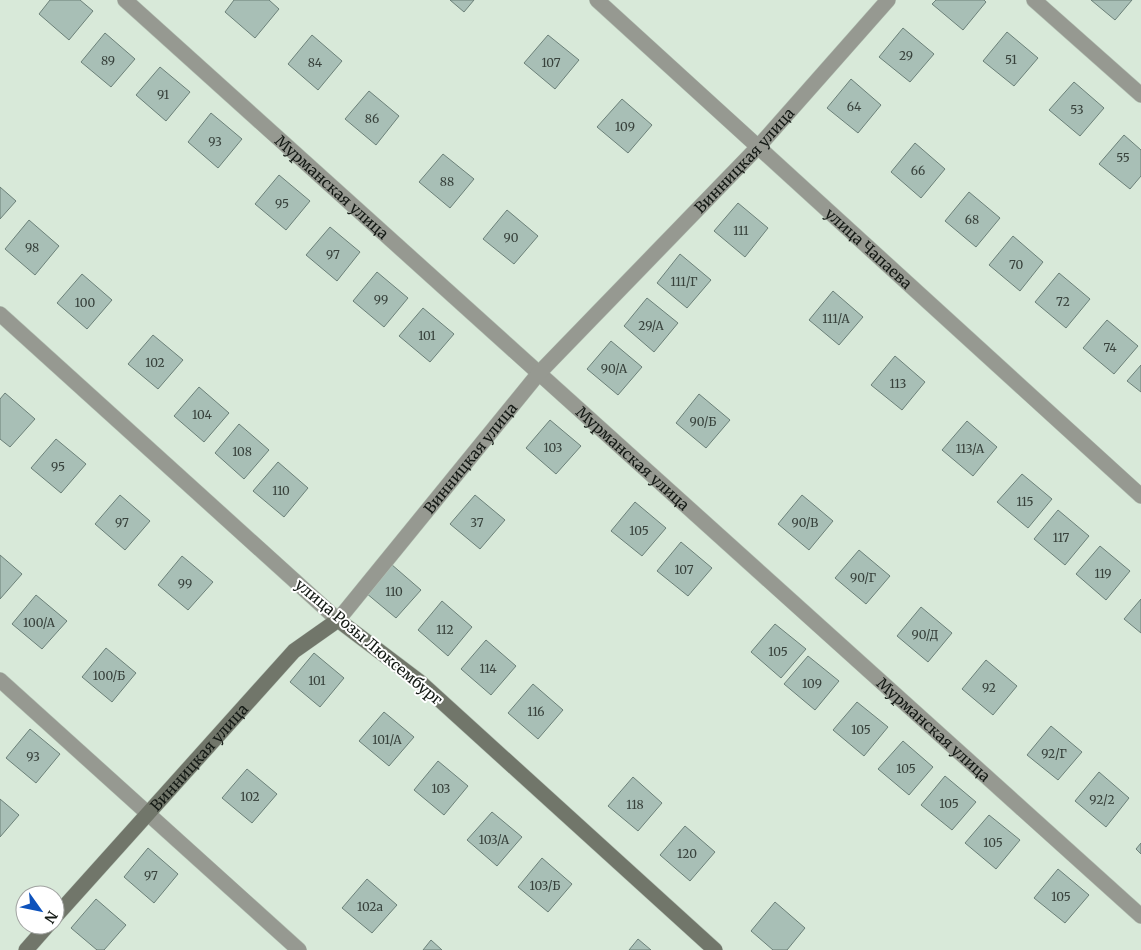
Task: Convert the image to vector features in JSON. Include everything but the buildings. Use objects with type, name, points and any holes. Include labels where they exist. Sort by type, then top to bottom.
[{"type":"main road","name":"Винницкая улица","points":[[65,906],[294,651],[338,620]]},
{"type":"main road","name":"улица Розы Люксембург","points":[[338,620],[420,682],[715,950]]},
{"type":"main road","points":[[26,950],[39,935]]},
{"type":"street","name":"Мурманская улица","points":[[125,0],[1141,916]]},
{"type":"street","name":"улица Чапаева","points":[[597,0],[1141,496]]},
{"type":"street","name":"Винницкая улица","points":[[338,620],[539,373],[758,147],[888,0]]},
{"type":"street","points":[[1034,0],[1141,95]]},
{"type":"street","name":"улица Розы Люксембург","points":[[0,314],[338,620]]},
{"type":"street","points":[[0,680],[299,950]]}]
